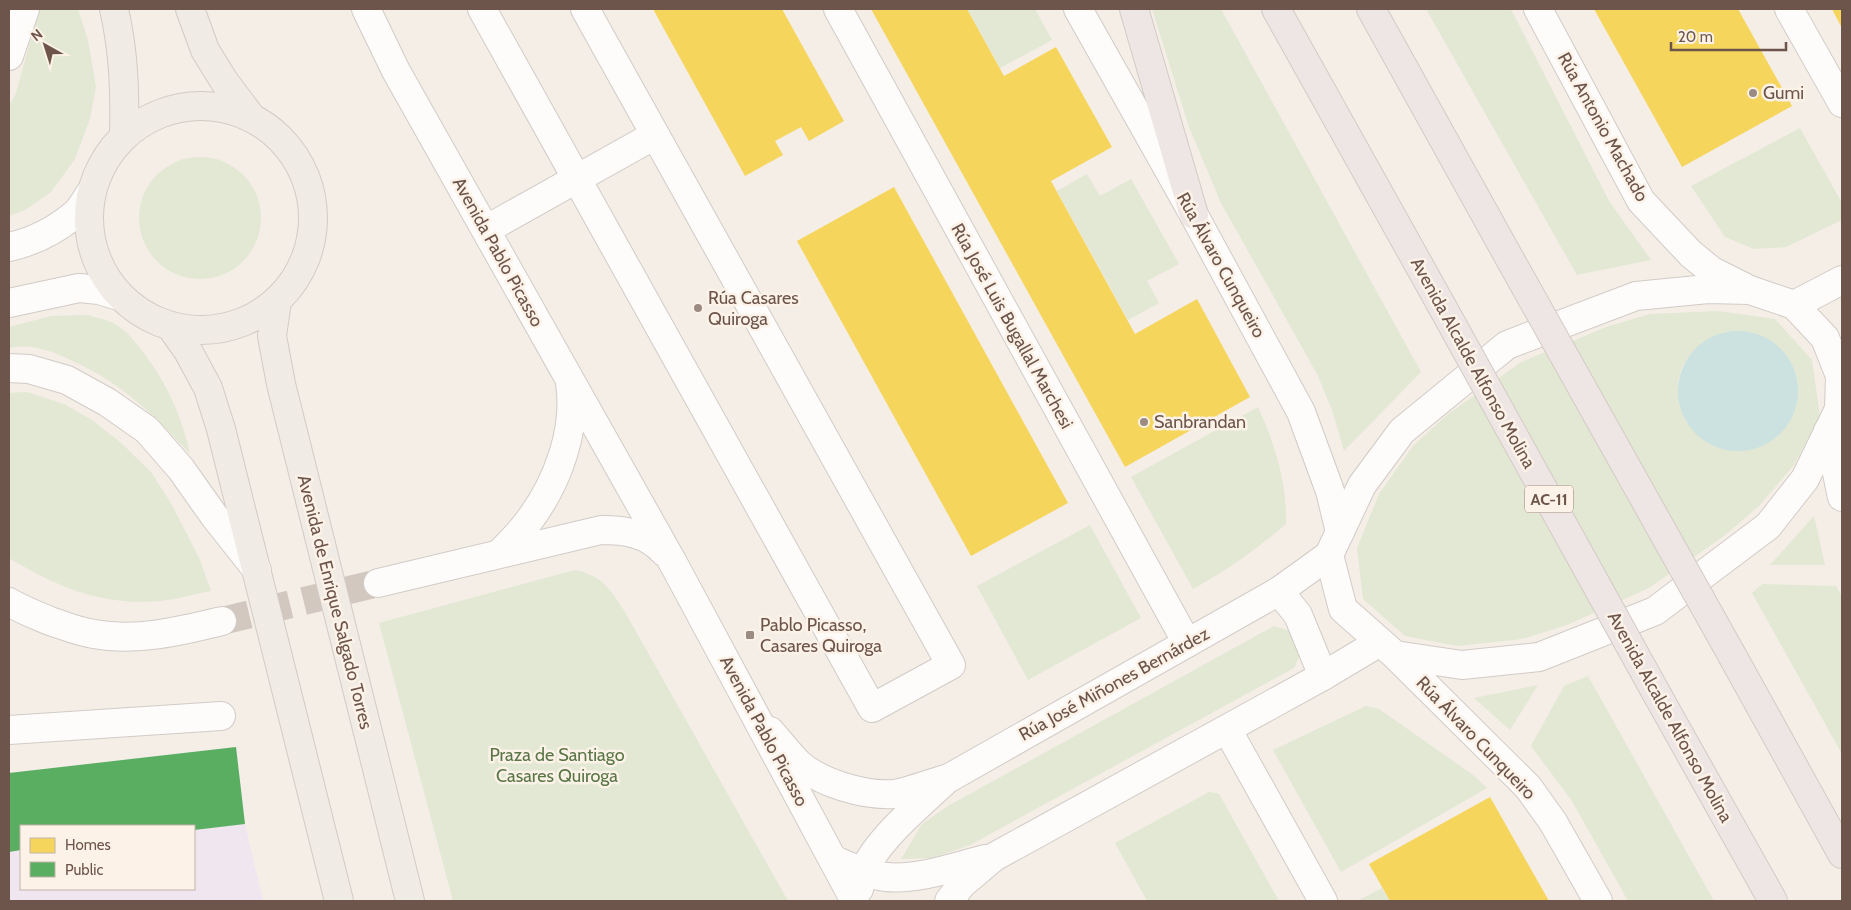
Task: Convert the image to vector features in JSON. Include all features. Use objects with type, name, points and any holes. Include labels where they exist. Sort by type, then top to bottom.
[{"type":"highway","points":[[1134,9],[1194,215]]},
{"type":"highway","name":"Avenida Alcalde Alfonso Molina","points":[[1276,9],[1773,901]]},
{"type":"highway","points":[[1371,9],[1842,854]]},
{"type":"main road","points":[[114,9],[126,87],[124,136]]},
{"type":"main road","points":[[190,9],[205,50],[224,81],[251,117]]},
{"type":"main road","points":[[185,106],[219,107],[251,117],[277,134],[297,158],[310,187],[314,217],[310,249],[297,277],[278,301],[245,322],[208,330],[171,326],[142,315],[119,296],[98,265],[88,230],[91,192],[103,162],[124,136],[152,116],[185,106]]},
{"type":"main road","name":"Avenida de Enrique Salgado Torres","points":[[278,301],[272,336],[281,384],[410,901]]},
{"type":"main road","points":[[171,326],[188,351],[208,388],[221,429],[339,901]]},
{"type":"street","points":[[9,56],[25,9]]},
{"type":"street","name":"Avenida Pablo Picasso","points":[[366,9],[396,71],[634,492],[856,901]]},
{"type":"street","points":[[482,9],[872,708],[951,665],[585,9]]},
{"type":"street","name":"Rúa José Luis Bugallal Marchesi","points":[[838,9],[1187,643]]},
{"type":"street","name":"Rúa Álvaro Cunqueiro","points":[[1078,9],[1194,215],[1301,412],[1330,490],[1343,609],[1388,648],[1528,787],[1553,822],[1598,901]]},
{"type":"street","name":"Rúa Antonio Machado","points":[[1538,9],[1641,201],[1691,254],[1712,271],[1750,290]]},
{"type":"street","points":[[1789,9],[1842,103]]},
{"type":"street","points":[[487,229],[655,135]]},
{"type":"street","points":[[9,247],[26,243],[53,230],[76,213],[91,192]]},
{"type":"street","points":[[1794,305],[1842,280]]},
{"type":"street","points":[[9,303],[79,288],[99,290],[119,296]]},
{"type":"street","points":[[1335,544],[1362,485],[1402,431],[1507,344],[1636,296],[1708,289],[1750,290],[1794,305],[1825,338],[1840,376],[1837,416],[1842,497]]},
{"type":"street","points":[[9,368],[29,369],[68,380],[107,402],[147,430],[181,469],[257,570]]},
{"type":"street","points":[[500,553],[518,535],[534,514],[542,502],[558,467],[568,438],[571,421],[572,401],[569,377]]},
{"type":"street","points":[[949,901],[962,884],[994,857],[1323,676],[1388,648],[1462,665],[1539,657],[1655,611],[1768,526],[1805,479],[1837,416]]},
{"type":"street","name":"Avenida Pablo Picasso","points":[[634,492],[636,506],[633,532],[648,539],[672,561]]},
{"type":"street","points":[[378,583],[601,530],[633,532]]},
{"type":"street","name":"Rúa José Miñones Bernárdez","points":[[856,901],[863,872],[873,855],[905,818],[949,778],[1279,591],[1335,544]]},
{"type":"street","points":[[1279,591],[1298,615],[1323,676]]},
{"type":"street","points":[[9,602],[22,610],[69,628],[95,634],[134,637],[178,631],[222,621]]},
{"type":"street","name":"Rúa José Miñones Bernárdez","points":[[754,713],[798,763],[822,778],[840,786],[866,793],[895,794],[949,778]]},
{"type":"street","points":[[9,730],[221,716]]},
{"type":"street","points":[[1227,729],[1323,901]]},
{"type":"street","points":[[834,860],[863,872],[886,877],[914,876],[994,857]]},
{"type":"shaded area","points":[[236,747],[245,824],[263,901],[9,901],[9,773]]},
{"type":"green space","points":[[39,9],[78,9],[88,40],[96,87],[90,119],[75,159],[51,192],[25,210],[9,216],[9,106],[16,93]]},
{"type":"green space","points":[[967,9],[1035,9],[1052,40],[1000,68]]},
{"type":"green space","points":[[1152,9],[1221,9],[1421,372],[1344,451],[1332,410],[1317,374],[1221,203],[1189,127]]},
{"type":"green space","points":[[1426,9],[1511,9],[1609,201],[1651,260],[1577,275]]},
{"type":"green space","points":[[1800,128],[1842,203],[1842,220],[1786,247],[1754,249],[1725,237],[1691,186]]},
{"type":"green space","points":[[200,157],[224,161],[243,175],[257,194],[261,218],[257,242],[243,261],[224,275],[200,279],[176,275],[157,261],[143,242],[139,218],[143,194],[157,175],[176,161]]},
{"type":"green space","points":[[1087,174],[1100,196],[1131,179],[1179,264],[1147,281],[1159,303],[1128,320],[1057,191]]},
{"type":"green space","points":[[1719,311],[1775,319],[1812,360],[1820,416],[1794,465],[1759,506],[1724,536],[1649,588],[1567,625],[1522,639],[1457,646],[1405,636],[1363,599],[1357,548],[1379,494],[1413,446],[1447,415],[1521,362],[1609,326],[1650,314]],"holes":[[[1726,332],[1687,424],[1678,393],[1682,368],[1698,347]]]},
{"type":"green space","points":[[88,315],[107,320],[123,329],[146,356],[173,402],[183,427],[190,454],[141,405],[101,376],[72,360],[46,350],[29,347],[9,348],[9,327],[51,316]]},
{"type":"green space","points":[[27,392],[64,404],[92,420],[120,442],[151,472],[172,505],[200,560],[211,591],[161,601],[119,601],[100,598],[64,586],[27,569],[9,558],[9,393]]},
{"type":"green space","points":[[1258,407],[1270,435],[1279,464],[1286,509],[1286,524],[1241,559],[1193,589],[1131,477]]},
{"type":"green space","points":[[1814,516],[1825,565],[1770,565]]},
{"type":"green space","points":[[1090,525],[1141,618],[1028,680],[977,586]]},
{"type":"green space","name":"Praza de Santiago Casares Quiroga","points":[[575,570],[593,576],[615,596],[788,901],[453,901],[379,623]]},
{"type":"green space","points":[[1762,584],[1836,586],[1842,596],[1842,754],[1752,593]]},
{"type":"green space","points":[[1274,626],[1291,631],[1301,653],[1294,668],[970,845],[932,858],[901,859],[922,824],[948,806]]},
{"type":"green space","points":[[1588,676],[1714,901],[1628,901],[1572,801],[1531,746],[1564,686]]},
{"type":"green space","points":[[1538,685],[1510,730],[1474,698]]},
{"type":"green space","points":[[1366,706],[1379,709],[1473,775],[1487,788],[1341,872],[1273,750]]},
{"type":"green space","points":[[1209,792],[1219,794],[1279,901],[1147,901],[1115,843]]},
{"type":"green space","points":[[1382,888],[1390,901],[1357,901]]},
{"type":"water","points":[[1738,331],[1761,335],[1781,348],[1794,368],[1798,391],[1794,414],[1781,434],[1761,447],[1738,451],[1715,447],[1695,434],[1682,414],[1678,391],[1682,368],[1695,348],[1715,335]]},
{"type":"building: Homes","points":[[653,9],[782,9],[844,121],[809,141],[801,127],[775,141],[783,155],[745,176]]},
{"type":"building: Homes","points":[[871,9],[967,9],[1004,76],[1056,47],[1112,147],[1051,181],[1135,334],[1197,299],[1250,397],[1125,467]]},
{"type":"building: Homes","points":[[1594,9],[1738,9],[1792,106],[1682,167]]},
{"type":"building: Homes","points":[[1832,9],[1842,9],[1842,28],[1835,15]]},
{"type":"building: Homes","points":[[894,187],[1068,503],[971,556],[797,241]]},
{"type":"building: Homes","points":[[1490,797],[1549,901],[1390,901],[1369,864]]},
{"type":"building: Public","points":[[236,747],[245,824],[195,830],[195,825],[20,825],[20,850],[9,852],[9,773]]},
{"type":"tunnel","points":[[222,621],[378,583]]},
{"type":"place","name":"Gumi","points":[[1753,93]]},
{"type":"place","name":"Rúa Casares Quiroga","points":[[698,308]]},
{"type":"place","name":"Sanbrandan","points":[[1144,422]]},
{"type":"place","name":"Pablo Picasso, Casares Quiroga","points":[[750,635]]}]
